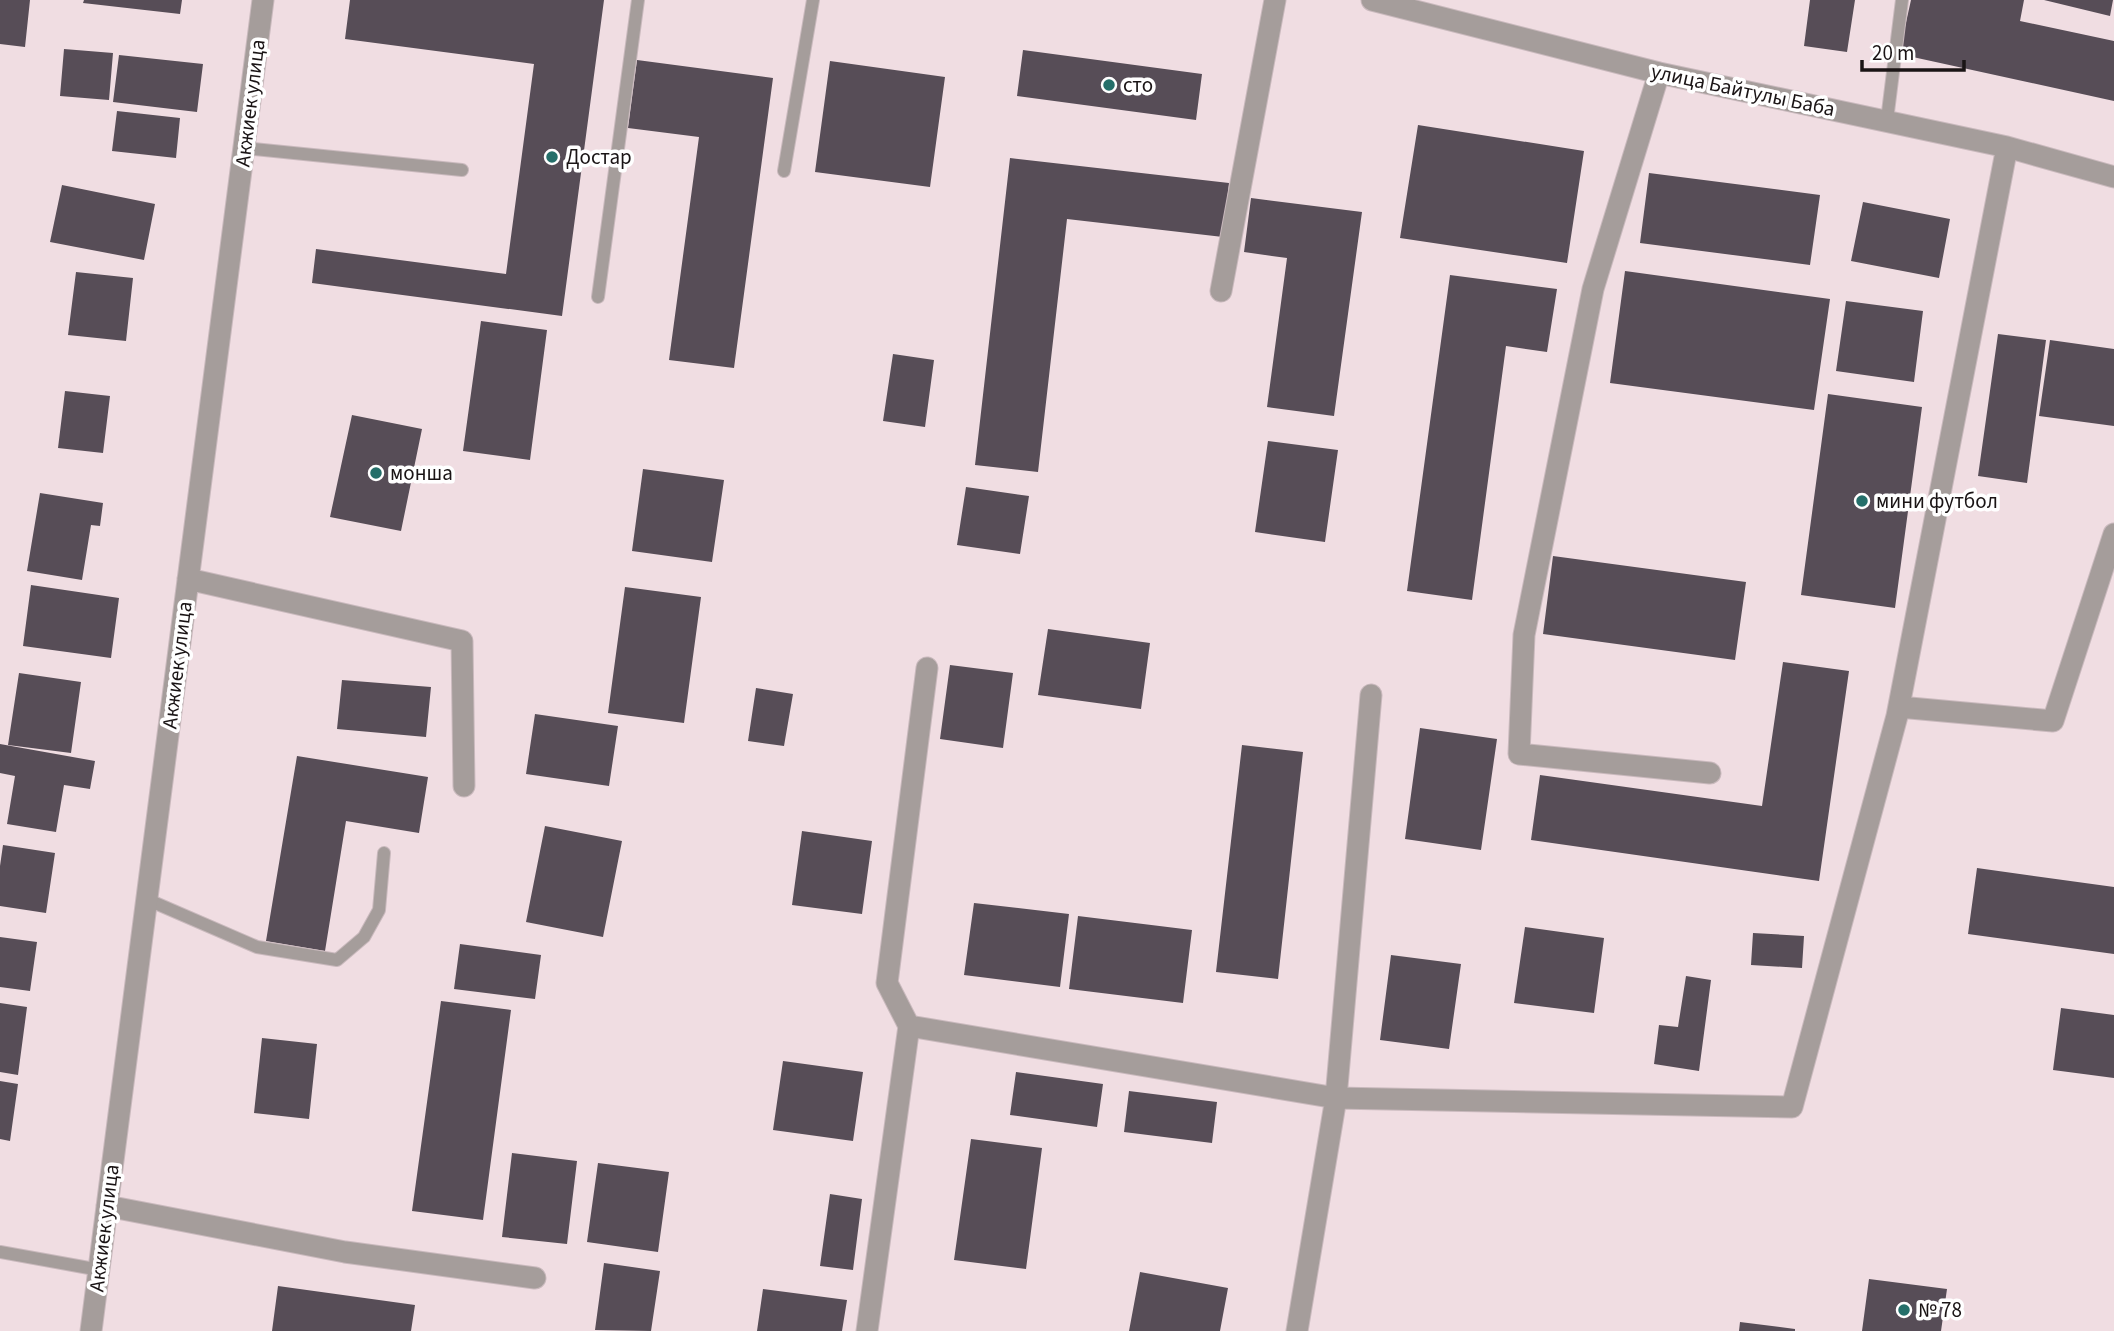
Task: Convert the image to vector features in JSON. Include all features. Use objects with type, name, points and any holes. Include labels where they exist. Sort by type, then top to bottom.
[{"type":"street","name":"Акжиек улица","points":[[91,1331],[263,0]]},
{"type":"street","points":[[1221,291],[1275,0]]},
{"type":"street","name":"улица Байтулы Баба","points":[[1372,0],[1659,73],[2007,147],[2114,177]]},
{"type":"street","points":[[1659,73],[1593,289],[1524,635],[1519,754],[1710,773]]},
{"type":"street","points":[[909,1026],[1336,1098],[1792,1107],[1899,707],[2007,147]]},
{"type":"street","points":[[1899,707],[2053,721],[2114,534]]},
{"type":"street","points":[[188,579],[462,640],[464,786]]},
{"type":"street","points":[[867,1331],[909,1026],[887,983],[927,668]]},
{"type":"street","points":[[1297,1331],[1336,1098],[1371,695]]},
{"type":"street","points":[[107,1206],[345,1252],[535,1278]]},
{"type":"lane","points":[[598,296],[638,0]]},
{"type":"lane","points":[[783,171],[813,0]]},
{"type":"lane","points":[[1887,120],[1902,0]]},
{"type":"lane","points":[[244,148],[462,170]]},
{"type":"lane","points":[[146,899],[257,947],[337,960],[364,937],[379,910],[384,853]]},
{"type":"lane","points":[[0,1252],[100,1270]]},
{"type":"building","points":[[0,0],[30,0],[25,47],[0,44]]},
{"type":"building","points":[[84,0],[182,0],[180,14],[83,3]]},
{"type":"building","name":"Достар","points":[[350,0],[604,0],[562,316],[312,283],[316,249],[506,274],[534,64],[345,39]]},
{"type":"building","points":[[1810,0],[1855,0],[1847,52],[1804,46]]},
{"type":"building","points":[[1911,0],[2024,0],[2020,21],[2114,41],[2114,101],[1899,54]]},
{"type":"building","points":[[2044,0],[2113,0],[2110,16]]},
{"type":"building","points":[[64,49],[113,53],[109,100],[60,96]]},
{"type":"building","name":"сто","points":[[1023,50],[1202,74],[1196,120],[1017,96]]},
{"type":"building","points":[[119,55],[203,64],[197,112],[113,102]]},
{"type":"building","points":[[637,60],[773,78],[734,368],[669,360],[699,137],[628,128]]},
{"type":"building","points":[[830,61],[945,77],[930,187],[815,172]]},
{"type":"building","points":[[117,111],[180,118],[176,158],[112,151]]},
{"type":"building","points":[[1418,125],[1584,151],[1567,263],[1400,238]]},
{"type":"building","points":[[1010,158],[1229,183],[1223,237],[1067,219],[1038,472],[975,465]]},
{"type":"building","points":[[1649,173],[1820,195],[1810,265],[1640,243]]},
{"type":"building","points":[[62,185],[155,204],[144,260],[50,242]]},
{"type":"building","points":[[1251,198],[1362,212],[1334,416],[1267,407],[1287,258],[1244,252]]},
{"type":"building","points":[[1863,202],[1950,219],[1939,278],[1851,261]]},
{"type":"building","points":[[1625,271],[1830,299],[1814,410],[1610,383]]},
{"type":"building","points":[[76,272],[133,278],[126,341],[68,335]]},
{"type":"building","points":[[1450,275],[1557,289],[1547,352],[1506,346],[1472,600],[1407,591]]},
{"type":"building","points":[[1846,301],[1923,311],[1914,382],[1836,371]]},
{"type":"building","points":[[481,321],[547,330],[530,460],[463,451]]},
{"type":"building","points":[[1998,334],[2046,340],[2027,483],[1978,476]]},
{"type":"building","points":[[2050,340],[2114,349],[2114,426],[2039,416]]},
{"type":"building","points":[[893,354],[934,360],[925,427],[883,421]]},
{"type":"building","points":[[65,391],[110,396],[103,453],[58,448]]},
{"type":"building","name":"мини футбол","points":[[1828,394],[1922,407],[1895,608],[1801,595]]},
{"type":"building","name":"монша","points":[[352,415],[422,429],[401,531],[330,517]]},
{"type":"building","points":[[1268,441],[1338,450],[1325,542],[1255,532]]},
{"type":"building","points":[[643,469],[724,480],[712,562],[632,551]]},
{"type":"building","points":[[966,487],[1029,496],[1020,554],[957,545]]},
{"type":"building","points":[[40,493],[103,503],[100,526],[91,525],[82,580],[27,571]]},
{"type":"building","points":[[1553,556],[1746,582],[1735,660],[1543,634]]},
{"type":"building","points":[[31,585],[119,598],[111,658],[23,646]]},
{"type":"building","points":[[625,587],[701,597],[684,723],[608,713]]},
{"type":"building","points":[[1048,629],[1150,643],[1141,709],[1038,695]]},
{"type":"building","points":[[1783,662],[1849,671],[1819,881],[1531,840],[1540,775],[1762,806]]},
{"type":"building","points":[[950,665],[1013,673],[1003,748],[940,739]]},
{"type":"building","points":[[19,673],[81,682],[71,753],[8,745]]},
{"type":"building","points":[[342,680],[431,687],[426,737],[337,729]]},
{"type":"building","points":[[756,688],[793,694],[784,746],[748,741]]},
{"type":"building","points":[[535,714],[618,726],[609,786],[526,774]]},
{"type":"building","points":[[1420,728],[1497,739],[1481,850],[1405,839]]},
{"type":"building","points":[[0,744],[95,761],[90,789],[64,785],[56,832],[7,824],[15,776],[0,773]]},
{"type":"building","points":[[1242,745],[1303,752],[1278,979],[1216,972]]},
{"type":"building","points":[[297,756],[428,777],[419,833],[346,821],[325,951],[266,941]]},
{"type":"building","points":[[545,826],[622,841],[603,937],[526,922]]},
{"type":"building","points":[[802,831],[872,841],[862,914],[792,905]]},
{"type":"building","points":[[3,845],[55,853],[46,913],[0,906]]},
{"type":"building","points":[[1977,868],[2114,887],[2114,954],[1968,934]]},
{"type":"building","points":[[974,903],[1069,914],[1060,987],[964,975]]},
{"type":"building","points":[[1078,916],[1192,930],[1183,1003],[1069,989]]},
{"type":"building","points":[[1525,927],[1604,938],[1594,1013],[1514,1003]]},
{"type":"building","points":[[1753,933],[1804,936],[1802,968],[1751,965]]},
{"type":"building","points":[[0,937],[37,942],[30,991],[0,987]]},
{"type":"building","points":[[460,944],[541,955],[535,999],[454,989]]},
{"type":"building","points":[[1391,955],[1461,964],[1449,1049],[1380,1040]]},
{"type":"building","points":[[1686,976],[1711,980],[1699,1071],[1654,1064],[1659,1025],[1678,1027]]},
{"type":"building","points":[[441,1001],[511,1010],[483,1220],[412,1211]]},
{"type":"building","points":[[0,1003],[27,1007],[18,1075],[0,1072]]},
{"type":"building","points":[[2061,1008],[2114,1015],[2114,1078],[2053,1070]]},
{"type":"building","points":[[262,1038],[317,1044],[309,1119],[254,1113]]},
{"type":"building","points":[[783,1061],[863,1072],[853,1141],[773,1130]]},
{"type":"building","points":[[1016,1072],[1103,1084],[1097,1127],[1010,1115]]},
{"type":"building","points":[[0,1081],[18,1084],[10,1141],[0,1139]]},
{"type":"building","points":[[1129,1091],[1217,1102],[1212,1143],[1124,1132]]},
{"type":"building","points":[[971,1139],[1042,1148],[1026,1269],[954,1260]]},
{"type":"building","points":[[512,1153],[577,1161],[567,1244],[502,1237]]},
{"type":"building","points":[[598,1163],[669,1172],[658,1252],[587,1242]]},
{"type":"building","points":[[830,1194],[862,1199],[853,1270],[820,1266]]},
{"type":"building","points":[[604,1263],[660,1271],[651,1331],[595,1330]]},
{"type":"building","points":[[1140,1272],[1228,1288],[1220,1331],[1129,1331]]},
{"type":"building","name":"№ 78","points":[[1869,1279],[1947,1289],[1941,1331],[1862,1331]]},
{"type":"building","points":[[278,1286],[415,1305],[411,1331],[272,1331]]},
{"type":"building","points":[[763,1289],[847,1300],[842,1331],[757,1331]]},
{"type":"building","points":[[1740,1322],[1795,1329],[1795,1331],[1739,1331]]},
{"type":"place","name":"сто","points":[[1109,85]]},
{"type":"place","name":"Достар","points":[[552,157]]},
{"type":"place","name":"монша","points":[[376,473]]},
{"type":"place","name":"мини футбол","points":[[1862,501]]},
{"type":"place","name":"№ 78","points":[[1904,1310]]}]
